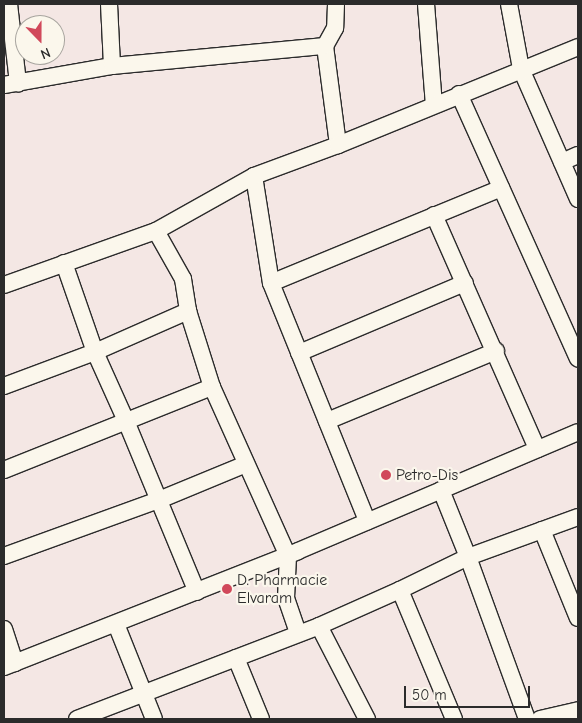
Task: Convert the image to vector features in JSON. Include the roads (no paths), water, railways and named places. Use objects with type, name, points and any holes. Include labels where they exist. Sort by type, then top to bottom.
[{"type":"street","points":[[9,4],[11,84],[112,66],[325,46]]},
{"type":"street","points":[[109,4],[112,66]]},
{"type":"street","points":[[336,4],[335,28],[325,46],[338,145]]},
{"type":"street","points":[[426,4],[434,105]]},
{"type":"street","points":[[509,4],[521,69],[578,199]]},
{"type":"street","points":[[4,285],[156,231],[254,176],[338,145],[458,94],[578,47]]},
{"type":"street","points":[[458,94],[502,188],[571,322],[578,359]]},
{"type":"street","points":[[562,162],[578,155]]},
{"type":"street","points":[[254,176],[271,283],[367,521]]},
{"type":"street","points":[[271,283],[502,188]]},
{"type":"street","points":[[434,215],[496,352],[537,449]]},
{"type":"street","points":[[156,231],[183,280],[188,312],[212,387],[288,556],[286,598],[298,633]]},
{"type":"street","points":[[64,263],[95,352],[126,421],[197,592]]},
{"type":"street","points":[[299,353],[465,283]]},
{"type":"street","points":[[4,386],[95,352],[188,312]]},
{"type":"street","points":[[327,421],[496,352]]},
{"type":"street","points":[[4,470],[212,387]]},
{"type":"street","points":[[4,629],[9,665],[288,556],[578,432]]},
{"type":"street","points":[[4,556],[159,500],[246,464]]},
{"type":"street","points":[[441,490],[468,557],[527,719]]},
{"type":"street","points":[[77,719],[143,692],[319,626],[468,557],[578,517]]},
{"type":"street","points":[[542,530],[578,618]]},
{"type":"street","points":[[400,590],[454,719]]},
{"type":"street","points":[[116,624],[154,719]]},
{"type":"street","points":[[319,626],[367,719]]},
{"type":"street","points":[[236,658],[261,719]]},
{"type":"street","points":[[540,719],[578,710]]},
{"type":"place","name":"Petro-Dis","points":[[386,475]]},
{"type":"place","name":"D. Pharmacie Elvaram","points":[[227,589]]}]
